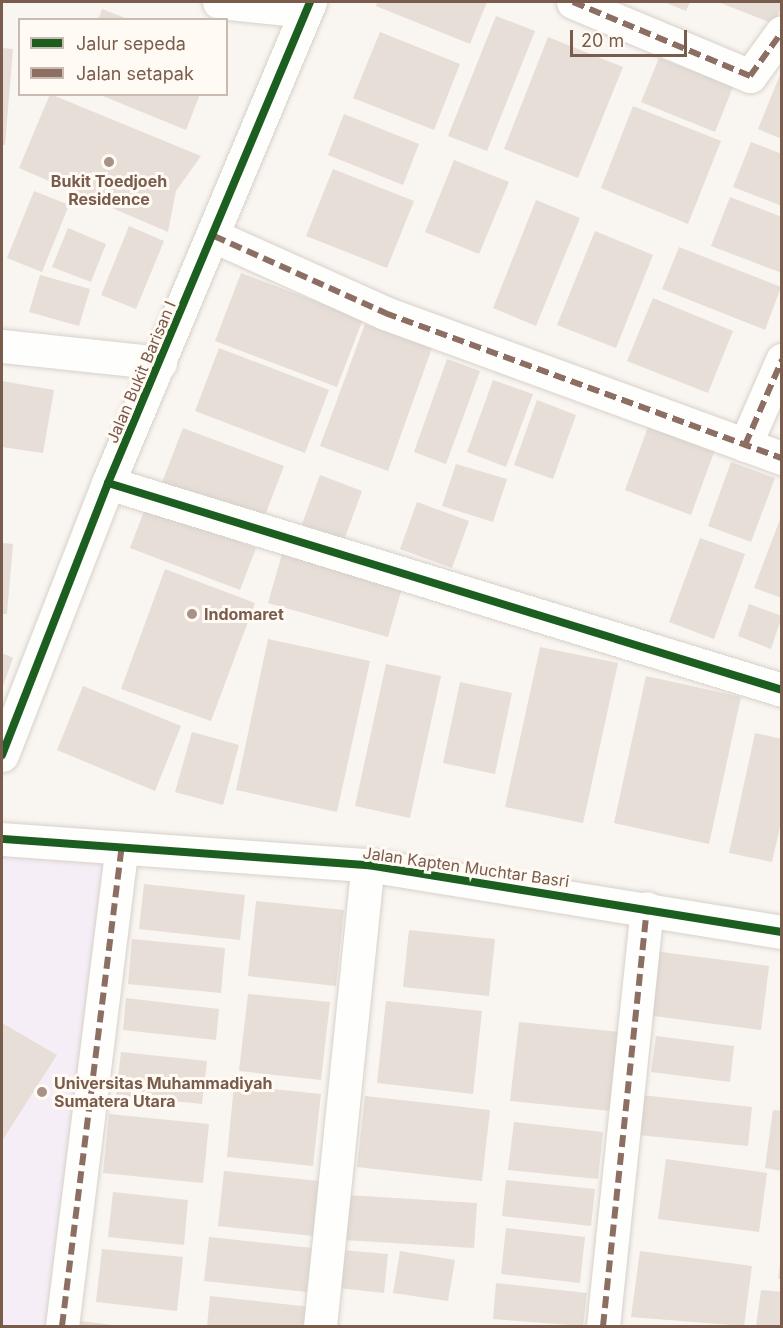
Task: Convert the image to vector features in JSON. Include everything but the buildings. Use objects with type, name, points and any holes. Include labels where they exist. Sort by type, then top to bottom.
[{"type":"street","points":[[219,2],[308,7]]},
{"type":"street","points":[[573,2],[750,76],[782,32]]},
{"type":"street","name":"Jalan Bukit Barisan I","points":[[2,756],[108,483],[214,236],[308,7]]},
{"type":"street","points":[[214,236],[385,313],[782,458]]},
{"type":"street","points":[[2,346],[160,363]]},
{"type":"street","points":[[745,445],[782,360]]},
{"type":"street","points":[[108,483],[782,690]]},
{"type":"street","name":"Jalan Kapten Muchtar Basri","points":[[2,839],[121,851],[368,865],[647,908],[782,932]]},
{"type":"street","points":[[62,1326],[121,851]]},
{"type":"street","points":[[320,1326],[368,865]]},
{"type":"street","points":[[603,1326],[647,908]]},
{"type":"shaded area","name":"Universitas Muhammadiyah Sumatera Utara","points":[[2,848],[111,858],[56,1326],[2,1326]]},
{"type":"marked path","points":[[573,2],[750,76],[782,32]]},
{"type":"marked path","points":[[214,236],[385,313],[782,458]]},
{"type":"marked path","points":[[745,445],[782,360]]},
{"type":"marked path","points":[[62,1326],[121,851]]},
{"type":"marked path","points":[[603,1326],[647,908]]},
{"type":"cycle path","points":[[2,755],[108,483],[310,2]]},
{"type":"cycle path","points":[[108,483],[782,690]]},
{"type":"cycle path","points":[[2,839],[368,865],[782,932]]},
{"type":"place","name":"Bukit Toedjoeh Residence","points":[[109,162]]},
{"type":"place","name":"Indomaret","points":[[192,614]]},
{"type":"place","name":"Universitas Muhammadiyah Sumatera Utara","points":[[42,1092]]}]
